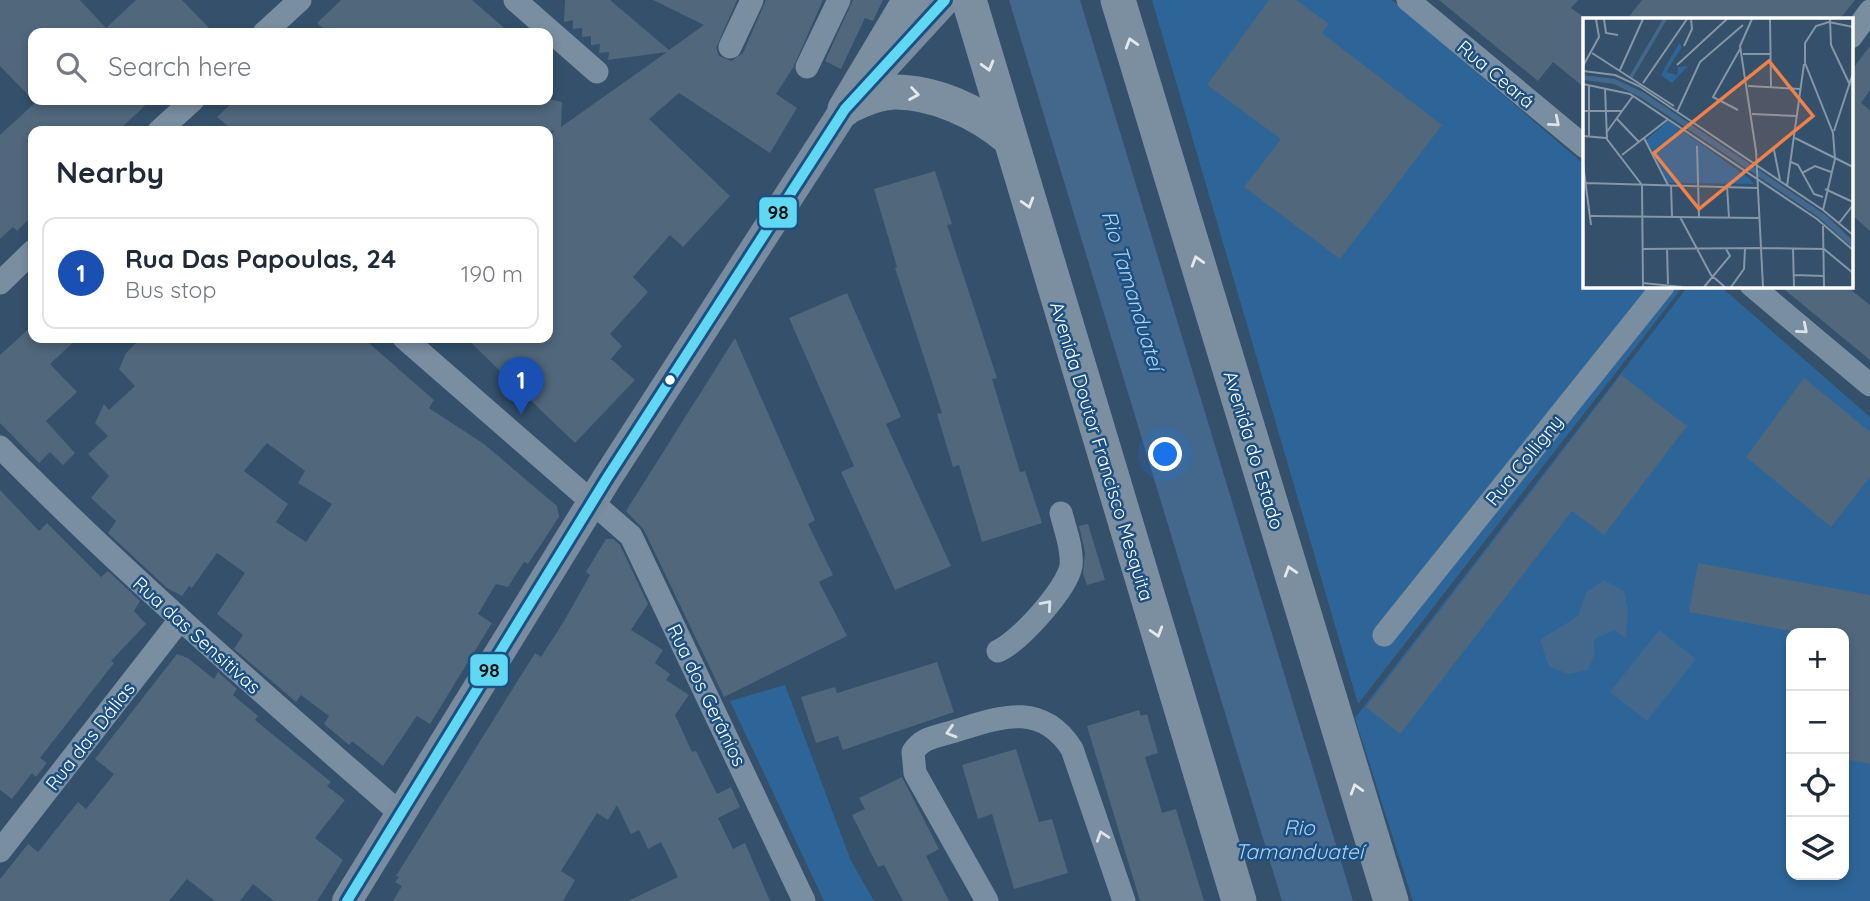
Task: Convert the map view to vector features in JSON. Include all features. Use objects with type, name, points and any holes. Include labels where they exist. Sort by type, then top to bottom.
[{"type":"highway","points":[[846,108],[910,0]]},
{"type":"highway","name":"Avenida Doutor Francisco Mesquita","points":[[969,0],[1239,901]]},
{"type":"highway","name":"Avenida do Estado","points":[[1118,0],[1391,901]]},
{"type":"highway","points":[[846,108],[873,95],[893,92],[935,98],[980,117],[1009,138]]},
{"type":"main road","points":[[347,901],[593,502],[846,108],[945,0]]},
{"type":"street","points":[[269,28],[300,0]]},
{"type":"street","points":[[515,0],[547,28]]},
{"type":"street","points":[[730,47],[752,0]]},
{"type":"street","points":[[807,67],[839,0]]},
{"type":"street","name":"Rua Ceará","points":[[1408,0],[1583,145]]},
{"type":"street","points":[[1853,34],[1870,11]]},
{"type":"street","points":[[553,33],[597,72]]},
{"type":"street","points":[[167,126],[188,105]]},
{"type":"street","points":[[0,283],[28,256]]},
{"type":"street","name":"Rua Colligny","points":[[1384,635],[1662,287]]},
{"type":"street","points":[[1753,287],[1870,384]]},
{"type":"street","name":"Rua dos Gerânios","points":[[410,343],[631,536],[804,901]]},
{"type":"street","name":"Rua das Sensitivas","points":[[0,447],[85,534],[179,621],[402,815]]},
{"type":"street","points":[[998,651],[1014,643],[1065,581],[1072,558],[1061,513]]},
{"type":"street","name":"Rua das Dálias","points":[[0,851],[179,621]]},
{"type":"street","points":[[987,901],[915,773],[913,752],[922,741],[999,718],[1021,715],[1052,728],[1063,736],[1072,749],[1124,901]]},
{"type":"shaded area","points":[[1152,0],[1392,0],[1583,163],[1583,287],[1682,287],[1358,704]]},
{"type":"shaded area","points":[[1687,287],[1721,287],[1870,417],[1870,901],[1413,901],[1355,718]]},
{"type":"shaded area","points":[[785,685],[851,861],[874,901],[824,901],[730,701]]},
{"type":"water","name":"Rio Tamanduateí","points":[[1009,0],[1080,0],[1353,901],[1282,901]]},
{"type":"water","points":[[1604,580],[1624,591],[1628,611],[1626,639],[1615,630],[1594,639],[1595,654],[1588,670],[1568,674],[1549,666],[1540,640],[1578,616],[1586,592]]},
{"type":"water","points":[[1659,630],[1696,659],[1647,721],[1610,692]]},
{"type":"building","points":[[0,0],[80,0],[106,28],[28,28],[28,95],[0,66]]},
{"type":"building","points":[[136,0],[182,0],[209,28],[106,28]]},
{"type":"building","points":[[341,0],[472,0],[504,28],[322,28],[317,23]]},
{"type":"building","points":[[565,0],[610,0],[669,50],[704,25],[653,0],[737,0],[716,48],[719,56],[731,61],[743,53],[766,0],[823,0],[793,68],[776,94],[797,108],[770,153],[679,93],[649,119],[730,196],[683,247],[670,235],[633,277],[648,292],[610,334],[622,346],[611,359],[635,380],[575,443],[471,343],[553,343],[553,126],[228,126],[217,117],[230,105],[553,105],[553,100],[562,102],[561,127],[667,52],[608,60],[609,52],[599,53],[600,44],[591,45],[591,36],[582,37],[582,28],[573,29],[573,20],[564,22]]},
{"type":"building","points":[[853,0],[883,0],[873,21],[865,18],[841,69],[825,61]]},
{"type":"building","points":[[1269,0],[1296,0],[1329,24],[1322,33],[1442,125],[1340,259],[1244,187],[1281,139],[1207,85]]},
{"type":"building","points":[[1439,0],[1578,0],[1571,8],[1585,18],[1583,86],[1553,62],[1538,81]]},
{"type":"building","points":[[1642,0],[1855,0],[1841,18],[1628,18]]},
{"type":"building","points":[[1870,46],[1870,90],[1861,103],[1870,110],[1870,231],[1853,216],[1853,68]]},
{"type":"building","points":[[33,105],[146,105],[123,126],[28,126],[28,220],[17,231],[13,227],[0,239],[0,135]]},
{"type":"building","points":[[935,171],[952,224],[947,225],[997,378],[992,379],[1020,472],[1025,471],[1042,523],[982,542],[959,465],[953,467],[937,414],[942,413],[895,268],[897,267],[874,189]]},
{"type":"building","points":[[1781,287],[1848,287],[1870,305],[1870,360]]},
{"type":"building","points":[[847,293],[901,417],[886,424],[951,566],[895,590],[841,472],[854,466],[789,318]]},
{"type":"building","points":[[28,330],[28,343],[73,343],[50,364],[77,392],[46,421],[75,453],[63,465],[50,452],[39,463],[0,423],[0,355]]},
{"type":"building","points":[[735,338],[815,520],[808,524],[833,575],[819,582],[847,636],[724,697],[644,530],[626,511]]},
{"type":"building","points":[[136,343],[369,343],[434,400],[429,408],[484,444],[557,506],[559,517],[528,564],[524,562],[508,587],[496,584],[478,614],[492,623],[430,724],[417,716],[383,766],[352,741],[349,745],[324,724],[329,716],[301,695],[296,702],[234,649],[243,635],[217,614],[245,573],[217,553],[192,588],[189,586],[182,596],[167,588],[108,533],[116,521],[91,498],[109,476],[88,454],[108,436],[95,423],[104,404],[109,410],[135,386],[119,369],[126,353]],"holes":[[[267,443],[305,471],[298,483],[332,504],[306,542],[276,522],[288,504],[244,471]]]},
{"type":"building","points":[[1621,375],[1687,426],[1604,535],[1572,511],[1400,734],[1366,707]]},
{"type":"building","points":[[1804,378],[1870,432],[1870,477],[1831,527],[1746,457]]},
{"type":"building","points":[[0,490],[39,531],[47,523],[101,577],[108,571],[140,601],[134,611],[146,624],[111,661],[114,663],[40,758],[47,763],[36,777],[32,773],[12,799],[0,790]]},
{"type":"building","points":[[1088,524],[1105,580],[1087,585],[1083,574],[1085,552],[1079,526]]},
{"type":"building","points":[[606,539],[613,539],[620,545],[648,604],[631,630],[663,650],[655,663],[670,674],[666,680],[689,695],[675,715],[692,752],[696,751],[717,794],[731,787],[740,807],[718,818],[733,849],[745,843],[770,901],[628,901],[678,877],[661,842],[648,849],[639,830],[631,834],[617,805],[608,820],[597,813],[561,871],[575,880],[563,901],[393,901],[402,886],[395,882],[399,877],[396,876],[535,653],[541,657],[564,621],[590,575],[586,572]]},
{"type":"building","points":[[1698,563],[1870,595],[1870,764],[1849,760],[1849,628],[1786,628],[1786,630],[1689,612]]},
{"type":"building","points":[[177,654],[188,658],[214,679],[218,672],[237,689],[233,695],[258,716],[255,720],[331,782],[327,786],[345,800],[315,838],[343,860],[317,901],[274,901],[253,884],[240,901],[215,901],[187,879],[169,901],[0,901],[0,879],[28,844],[38,852],[78,802],[86,809],[114,774],[95,759]]},
{"type":"building","points":[[937,662],[954,712],[843,750],[838,736],[816,743],[801,697],[835,687],[837,693]]},
{"type":"building","points":[[1139,710],[1141,716],[1147,714],[1158,753],[1145,757],[1162,813],[1176,809],[1204,901],[1140,901],[1087,726]]},
{"type":"building","points":[[1016,749],[1039,822],[1052,819],[1068,873],[1014,889],[992,814],[978,819],[962,765]]},
{"type":"building","points":[[902,777],[939,849],[926,856],[949,901],[903,901],[884,865],[878,867],[852,815],[865,809],[859,798]]},
{"type":"transit line","name":"98","points":[[347,901],[607,478],[845,109],[945,0]]},
{"type":"place","name":"Rua Das Papoulas, 24","points":[[521,415]]}]
